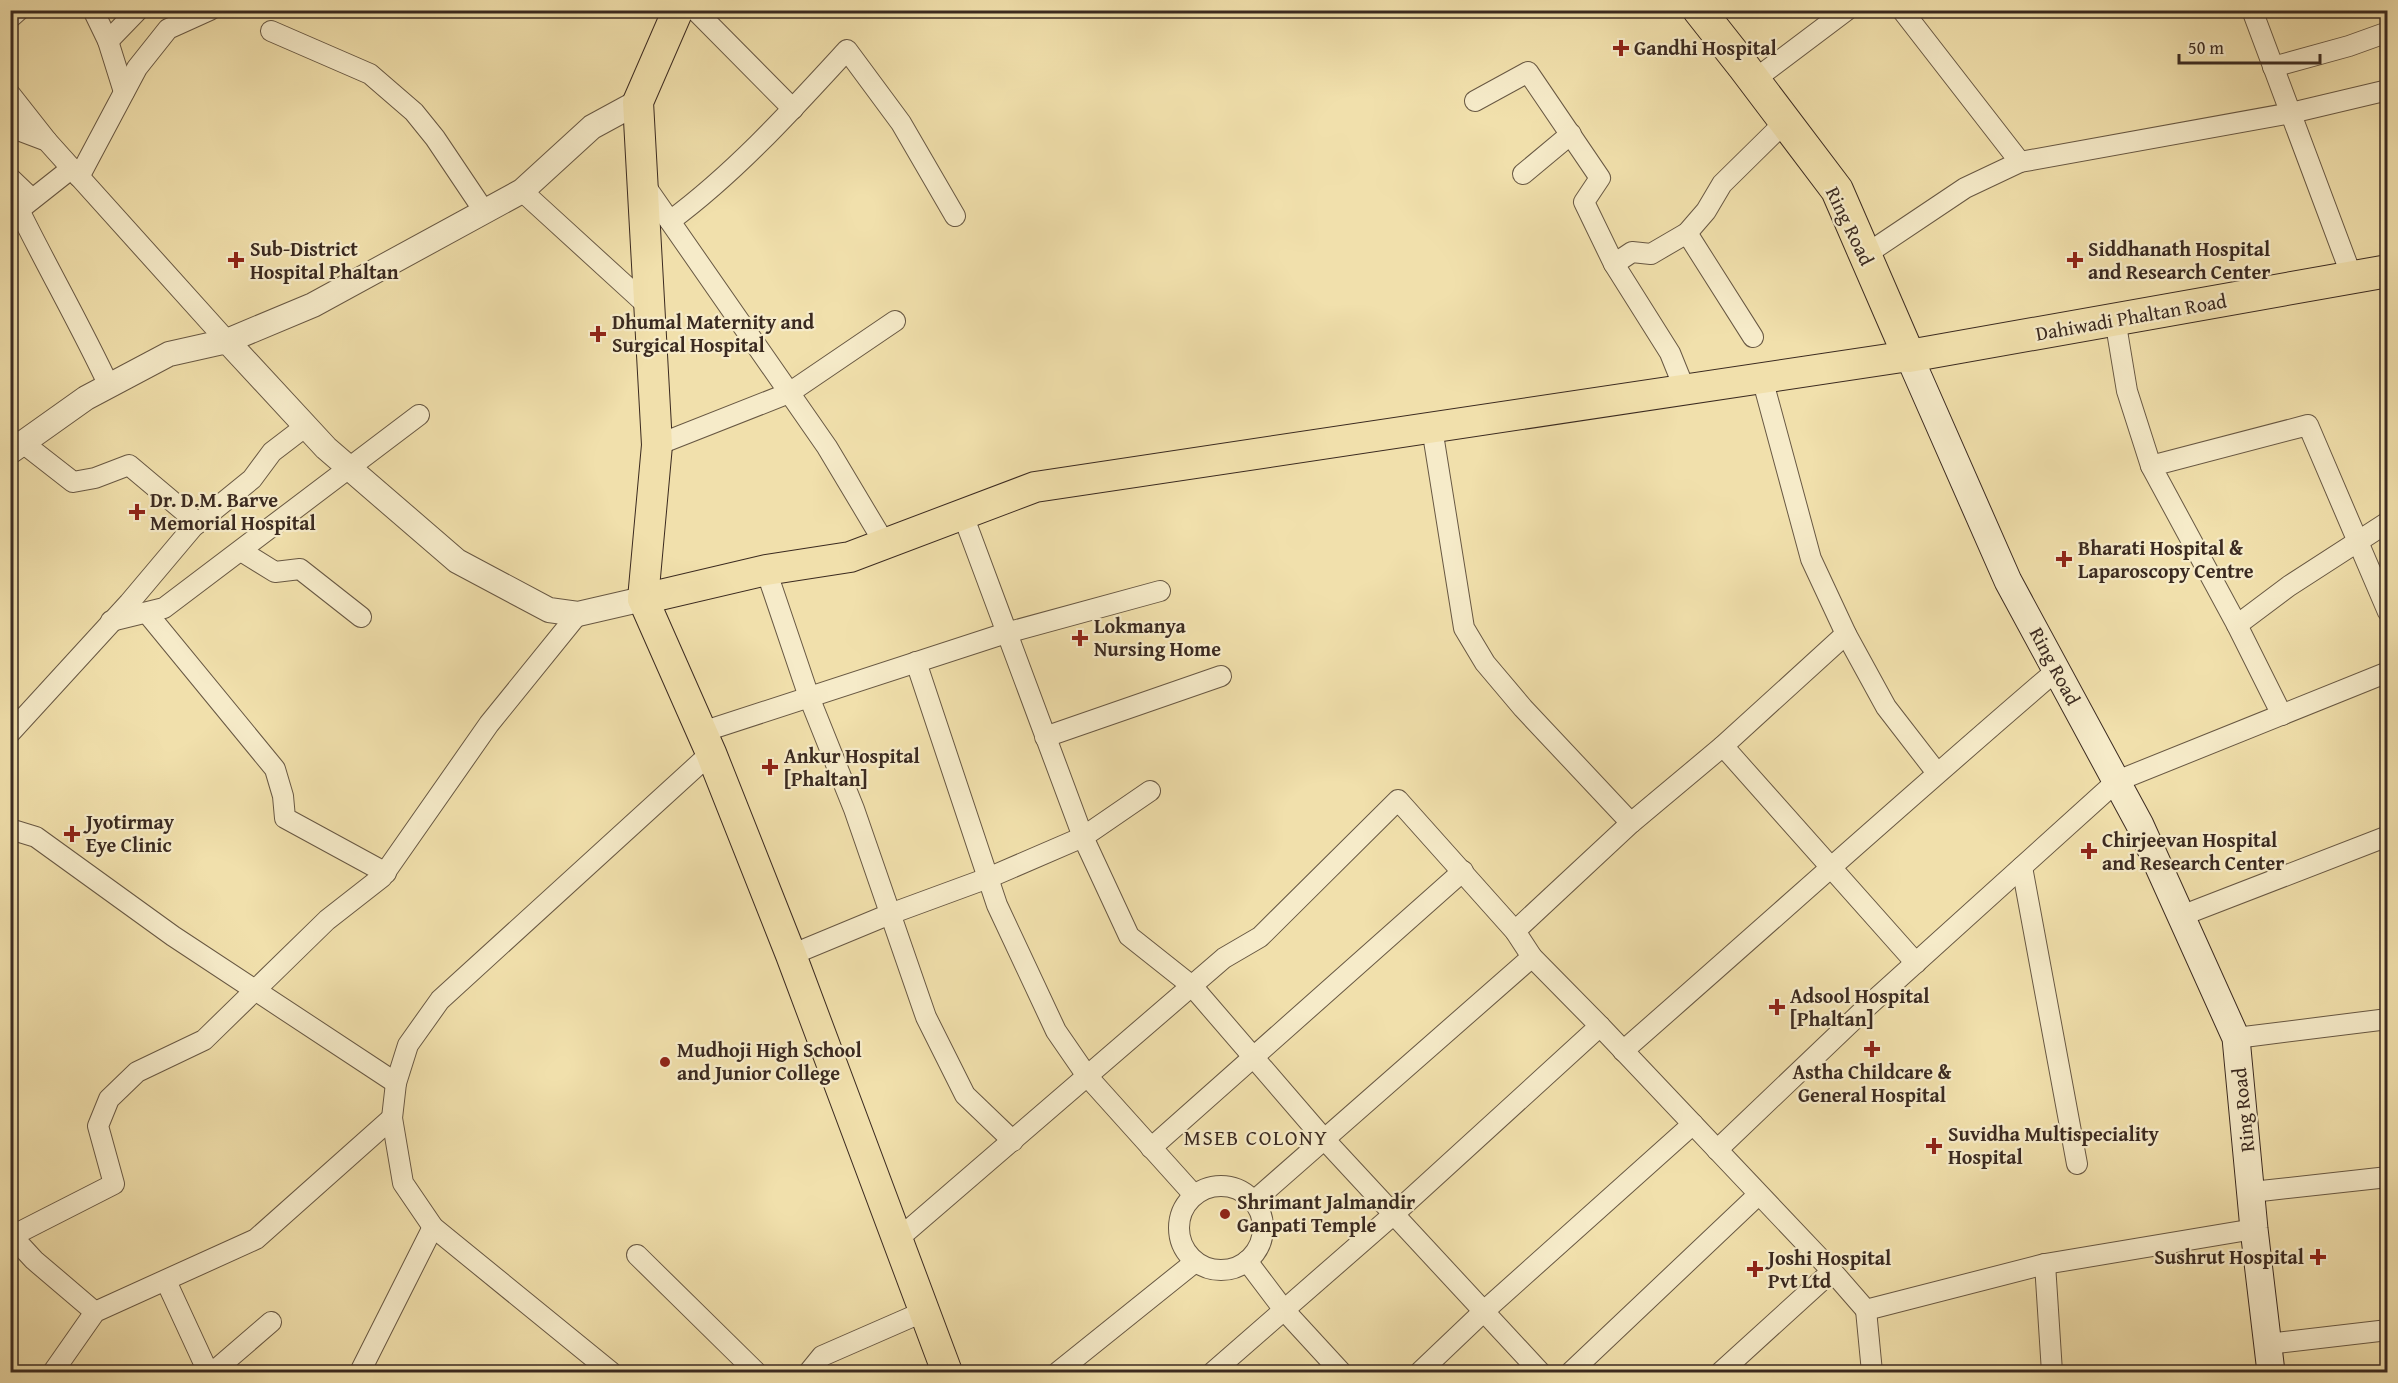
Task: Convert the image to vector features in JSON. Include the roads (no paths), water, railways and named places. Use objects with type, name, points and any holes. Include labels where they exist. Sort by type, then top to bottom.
[{"type":"highway","name":"Ring Road","points":[[1699,10],[1837,190],[1909,356]]},
{"type":"highway","name":"Dahiwadi Phaltan Road","points":[[1909,356],[2388,271]]},
{"type":"main road","points":[[678,10],[638,102],[657,445],[643,599],[706,742],[791,956],[947,1372]]},
{"type":"main road","points":[[643,599],[766,570],[850,557],[1035,487],[1909,356]]},
{"type":"main road","name":"Ring Road","points":[[1909,356],[2008,581],[2140,825],[2236,1038],[2254,1229],[2271,1372]]},
{"type":"street","points":[[10,18],[19,10]]},
{"type":"street","points":[[93,10],[108,41],[124,92]]},
{"type":"street","points":[[108,41],[138,10]]},
{"type":"street","points":[[21,209],[75,172],[137,68],[168,29],[210,10]]},
{"type":"street","points":[[695,10],[793,109]]},
{"type":"street","points":[[1754,80],[1847,10]]},
{"type":"street","points":[[1902,10],[2020,162]]},
{"type":"street","points":[[2252,11],[2352,277]]},
{"type":"street","points":[[271,31],[370,74],[421,121],[484,211]]},
{"type":"street","points":[[2273,67],[2349,46],[2388,32]]},
{"type":"street","points":[[670,221],[704,196],[763,141],[847,50],[901,123],[956,216]]},
{"type":"street","points":[[1475,101],[1528,72],[1600,178],[1584,202],[1614,264],[1670,353],[1685,390]]},
{"type":"street","points":[[1865,255],[1965,188],[2020,162],[2291,114],[2388,90]]},
{"type":"street","points":[[10,94],[47,141],[306,426],[348,467],[457,561],[549,610],[578,614],[643,599]]},
{"type":"street","points":[[198,523],[129,465],[95,478],[73,482],[17,448],[86,398],[170,354],[227,341],[313,305],[522,191],[592,127],[638,102]]},
{"type":"street","points":[[1614,264],[1632,252],[1651,254],[1687,233],[1706,211],[1722,184],[1785,122]]},
{"type":"street","points":[[10,127],[47,141]]},
{"type":"street","points":[[1523,174],[1571,134]]},
{"type":"street","points":[[10,178],[21,209],[57,287],[110,386]]},
{"type":"street","points":[[642,182],[827,447],[885,544]]},
{"type":"street","points":[[522,191],[649,307]]},
{"type":"street","points":[[1687,233],[1753,337]]},
{"type":"street","points":[[2115,319],[2127,391],[2151,466],[2238,625],[2282,715]]},
{"type":"street","points":[[657,445],[789,393],[895,321]]},
{"type":"street","points":[[1762,378],[1810,559],[1846,634],[1886,707],[1937,773]]},
{"type":"street","points":[[111,621],[164,609],[348,467],[419,416]]},
{"type":"street","points":[[2151,466],[2308,425],[2388,612]]},
{"type":"street","points":[[10,733],[198,523],[252,479],[272,452],[306,426]]},
{"type":"street","points":[[1432,428],[1464,628],[1492,672],[1631,823]]},
{"type":"street","points":[[963,515],[1083,837],[1129,936],[1192,986],[1324,1139],[1540,1372]]},
{"type":"street","points":[[2238,625],[2289,586],[2356,540],[2388,522]]},
{"type":"street","points":[[241,551],[275,572],[300,569],[361,617]]},
{"type":"street","points":[[766,570],[809,697],[854,809],[926,1017],[965,1095],[1013,1141]]},
{"type":"street","points":[[611,1372],[433,1227],[403,1183],[392,1118],[396,1083],[408,1045],[440,1000],[706,742],[809,697],[1006,633],[1160,591]]},
{"type":"street","points":[[147,613],[275,769],[283,796],[285,818],[386,873]]},
{"type":"street","points":[[95,1312],[34,1260],[11,1235],[114,1184],[98,1126],[109,1099],[137,1072],[204,1040],[327,921],[386,873],[489,724],[578,614]]},
{"type":"street","points":[[1515,931],[1631,823],[1723,746],[1846,634]]},
{"type":"street","points":[[916,662],[998,905],[1056,1031],[1087,1077],[1194,1195]]},
{"type":"street","points":[[1623,1051],[2057,670]]},
{"type":"street","points":[[1717,1150],[1916,963],[2117,781],[2388,672]]},
{"type":"street","points":[[1045,737],[1221,676]]},
{"type":"street","points":[[1723,746],[1916,963]]},
{"type":"street","points":[[791,956],[890,914],[988,878],[1083,837],[1150,791]]},
{"type":"street","points":[[898,1239],[1224,958],[1260,937],[1398,800],[1515,931],[1532,957],[1693,1124],[1866,1310],[1872,1372]]},
{"type":"street","points":[[10,829],[36,837],[173,936],[396,1083]]},
{"type":"street","points":[[2181,916],[2388,836]]},
{"type":"street","points":[[2022,867],[2077,1164]]},
{"type":"street","points":[[1151,1148],[1463,871]]},
{"type":"street","points":[[1254,1201],[1532,957]]},
{"type":"street","points":[[2236,1038],[2388,1019]]},
{"type":"street","points":[[1213,1372],[1394,1214],[1600,1026]]},
{"type":"street","points":[[53,1372],[95,1312],[256,1239],[392,1118]]},
{"type":"street","points":[[1420,1372],[1483,1312],[1693,1124]]},
{"type":"street","points":[[2252,1192],[2388,1177]]},
{"type":"street","points":[[1225,1185],[1246,1193],[1254,1201],[1261,1212],[1262,1239],[1257,1251],[1247,1261],[1235,1268],[1221,1271],[1207,1269],[1195,1262],[1183,1247],[1178,1228],[1183,1210],[1194,1195],[1204,1189],[1225,1185]]},
{"type":"street","points":[[1571,1372],[1758,1195]]},
{"type":"street","points":[[360,1372],[433,1227]]},
{"type":"street","points":[[1866,1310],[2045,1264],[2254,1229]]},
{"type":"street","points":[[637,1255],[756,1372]]},
{"type":"street","points":[[1247,1261],[1284,1310],[1341,1372]]},
{"type":"street","points":[[1058,1372],[1195,1262]]},
{"type":"street","points":[[2045,1264],[2052,1372]]},
{"type":"street","points":[[1721,1372],[1832,1271]]},
{"type":"street","points":[[166,1281],[208,1372]]},
{"type":"street","points":[[809,1372],[822,1356],[925,1311]]},
{"type":"street","points":[[213,1372],[272,1322]]},
{"type":"street","points":[[2268,1344],[2388,1330]]},
{"type":"place","name":"Gandhi Hospital","points":[[1621,48]]},
{"type":"place","name":"Sub-District Hospital Phaltan","points":[[236,260]]},
{"type":"place","name":"Siddhanath Hospital and Research Center","points":[[2075,260]]},
{"type":"place","name":"Dhumal Maternity and Surgical Hospital","points":[[598,334]]},
{"type":"place","name":"Dr. D.M. Barve Memorial Hospital","points":[[137,512]]},
{"type":"place","name":"Bharati Hospital & Laparoscopy Centre","points":[[2064,559]]},
{"type":"place","name":"Lokmanya Nursing Home","points":[[1080,638]]},
{"type":"place","name":"Ankur Hospital [Phaltan]","points":[[770,767]]},
{"type":"place","name":"Jyotirmay Eye Clinic","points":[[72,834]]},
{"type":"place","name":"Chirjeevan Hospital and Research Center","points":[[2089,851]]},
{"type":"place","name":"Adsool Hospital [Phaltan]","points":[[1777,1007]]},
{"type":"place","name":"Astha Childcare & General Hospital","points":[[1872,1049]]},
{"type":"place","name":"Mudhoji High School and Junior College","points":[[665,1062]]},
{"type":"place","name":"Suvidha Multispeciality Hospital","points":[[1934,1146]]},
{"type":"place","name":"Shrimant Jalmandir Ganpati Temple","points":[[1225,1214]]},
{"type":"place","name":"Sushrut Hospital","points":[[2318,1257]]},
{"type":"place","name":"Joshi Hospital Pvt Ltd","points":[[1755,1269]]},
{"type":"district","name":"MSEB COLONY","points":[[1256,1138]]}]
